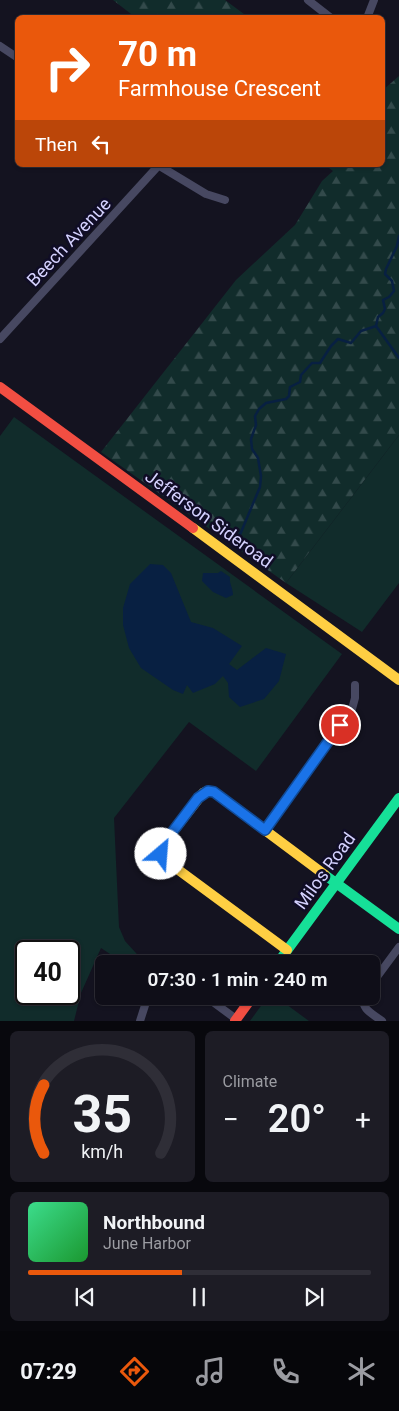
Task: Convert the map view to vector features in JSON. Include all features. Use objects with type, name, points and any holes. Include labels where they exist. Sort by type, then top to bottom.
[{"type":"street","points":[[308,0],[327,15]]},
{"type":"street","points":[[368,15],[374,0]]},
{"type":"street","points":[[0,46],[15,56]]},
{"type":"street","name":"Beech Avenue","points":[[0,339],[156,167]]},
{"type":"street","points":[[161,167],[206,194],[225,200]]},
{"type":"street","name":"Jefferson Sideroad","points":[[0,387],[398,679]]},
{"type":"street","points":[[265,830],[352,709],[355,698],[355,685]]},
{"type":"street","points":[[287,950],[165,860],[161,854],[161,847],[202,793],[214,792],[399,929]]},
{"type":"street","name":"Milos Road","points":[[283,955],[399,798]]},
{"type":"street","points":[[380,973],[399,947]]},
{"type":"street","points":[[140,1021],[145,1005]]},
{"type":"street","points":[[216,1005],[235,1020],[246,1005]]},
{"type":"street","points":[[363,1005],[382,1021]]},
{"type":"green space","points":[[113,0],[225,0],[245,15],[132,15]]},
{"type":"green space","points":[[399,76],[399,435],[286,583],[101,452],[236,280],[295,225],[322,181],[333,171],[328,167],[385,167],[385,88]]},
{"type":"green space","points":[[14,417],[342,654],[256,771],[189,722],[114,818],[119,927],[125,941],[138,955],[112,955],[101,948],[98,955],[95,955],[95,962],[80,997],[80,940],[15,940],[15,1005],[78,1005],[74,1021],[0,1021],[0,436]]},
{"type":"green space","points":[[399,435],[399,583],[362,632],[286,583]]},
{"type":"green space","points":[[262,1005],[287,1005],[309,1021],[250,1021]]},
{"type":"water","points":[[150,564],[163,565],[171,573],[191,622],[213,628],[242,646],[229,664],[237,670],[266,648],[286,654],[279,681],[264,699],[240,707],[229,697],[228,683],[223,676],[215,684],[193,693],[187,685],[183,694],[173,690],[141,668],[129,648],[123,625],[123,608],[130,584]]},
{"type":"water","points":[[221,571],[230,577],[233,595],[226,598],[213,592],[202,581],[203,573],[218,573]]},
{"type":"waterway","points":[[376,326],[378,317],[385,309],[383,300],[394,291],[392,281],[385,274],[397,246],[399,236]]},
{"type":"waterway","points":[[376,326],[399,358]]},
{"type":"waterway","points":[[239,537],[260,487],[261,476],[258,458],[252,449],[251,439],[256,425],[255,416],[259,409],[266,403],[286,399],[289,396],[290,387],[300,382],[301,375],[312,363],[320,363],[338,339],[351,343],[361,331],[376,326]]},
{"type":"traffic: fast","points":[[284,955],[399,798]]},
{"type":"traffic: fast","points":[[325,875],[399,929]]},
{"type":"traffic: slow","points":[[193,528],[399,680]]},
{"type":"traffic: slow","points":[[287,950],[165,860],[161,855],[161,847],[203,793],[208,791],[214,792],[325,875]]},
{"type":"traffic: jam","points":[[0,387],[193,528]]},
{"type":"traffic: jam","points":[[235,1021],[247,1005]]},
{"type":"route","points":[[161,854],[161,847],[202,793],[208,791],[214,792],[265,830],[340,725]]}]
